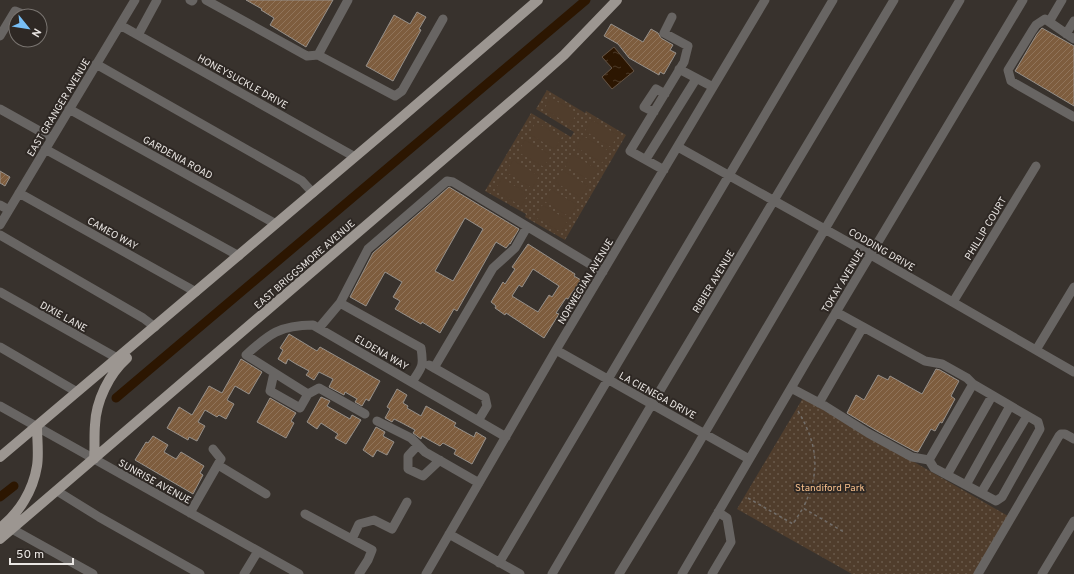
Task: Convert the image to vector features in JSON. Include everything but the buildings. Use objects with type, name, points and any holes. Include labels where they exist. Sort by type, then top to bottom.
[{"type":"main road","points":[[0,458],[538,0]]},
{"type":"main road","name":"EAST BRIGGSMORE AVENUE","points":[[0,539],[537,79],[564,55],[618,0]]},
{"type":"main road","points":[[94,459],[94,424],[101,397],[119,365],[144,343],[155,327]]},
{"type":"main road","points":[[0,528],[10,521],[24,503],[34,481],[38,466],[37,426]]},
{"type":"street","name":"EAST GRANGER AVENUE","points":[[0,225],[135,0]]},
{"type":"street","points":[[138,35],[157,0]]},
{"type":"street","points":[[190,0],[192,2],[193,0]]},
{"type":"street","points":[[318,55],[348,0]]},
{"type":"street","name":"NORWEGIAN AVENUE","points":[[426,574],[556,350],[765,0]]},
{"type":"street","points":[[499,562],[833,0]]},
{"type":"street","name":"RIBIER AVENUE","points":[[552,574],[894,0]]},
{"type":"street","points":[[619,574],[704,434],[960,0]]},
{"type":"street","name":"TOKAY AVENUE","points":[[682,574],[836,312],[1023,0]]},
{"type":"street","points":[[1049,22],[1062,0]]},
{"type":"street","points":[[208,1],[307,56],[318,55],[395,96],[402,91],[443,19]]},
{"type":"street","points":[[664,170],[630,151],[654,112],[644,108],[656,89],[665,94],[684,62],[688,46],[664,33],[672,17]]},
{"type":"street","points":[[1074,21],[1070,36],[1045,19],[1036,25],[1008,70],[1011,81],[1074,118]]},
{"type":"street","points":[[0,36],[8,22]]},
{"type":"street","name":"HONEYSUCKLE DRIVE","points":[[120,25],[355,157]]},
{"type":"street","points":[[96,64],[302,181],[313,193]]},
{"type":"street","points":[[679,69],[713,87]]},
{"type":"street","points":[[646,159],[696,78]]},
{"type":"street","points":[[0,109],[52,138]]},
{"type":"street","name":"GARDENIA ROAD","points":[[69,109],[276,224]]},
{"type":"street","name":"CODDING DRIVE","points":[[678,147],[871,255],[1074,372]]},
{"type":"street","points":[[45,150],[239,256]]},
{"type":"street","name":"PHILLIP COURT","points":[[953,302],[1036,166]]},
{"type":"street","points":[[318,328],[340,303],[368,248],[447,181],[453,182],[603,272]]},
{"type":"street","name":"CAMEO WAY","points":[[19,193],[196,292]]},
{"type":"street","points":[[0,205],[9,210]]},
{"type":"street","points":[[434,368],[492,268],[515,248],[527,227]]},
{"type":"street","points":[[0,235],[143,318],[155,327]]},
{"type":"street","points":[[1036,350],[1074,286]]},
{"type":"street","name":"DIXIE LANE","points":[[0,292],[117,358]]},
{"type":"street","points":[[340,303],[421,348],[423,362],[421,369],[412,382]]},
{"type":"street","points":[[791,388],[819,403],[849,422],[912,456],[929,460],[934,468],[981,494],[996,501],[1002,497],[1040,429],[1038,422],[992,396],[973,384],[967,378],[942,364],[925,362],[836,312]]},
{"type":"street","name":"ELDENA WAY","points":[[274,373],[246,355],[271,334],[283,328],[297,325],[313,325],[506,437]]},
{"type":"street","points":[[819,403],[863,328]]},
{"type":"street","points":[[0,348],[77,392]]},
{"type":"street","name":"LA CIENEGA DRIVE","points":[[556,350],[749,459]]},
{"type":"street","points":[[423,362],[485,397],[487,406],[478,420]]},
{"type":"street","points":[[308,394],[274,373],[270,391],[300,408],[308,394],[319,388],[365,414]]},
{"type":"street","points":[[929,460],[973,384]]},
{"type":"street","points":[[947,474],[992,396]]},
{"type":"street","name":"SUNRISE AVENUE","points":[[0,406],[299,574]]},
{"type":"street","points":[[966,485],[1010,406]]},
{"type":"street","points":[[981,494],[1027,416]]},
{"type":"street","points":[[377,421],[411,438],[422,448],[440,460],[479,483]]},
{"type":"street","points":[[978,574],[1059,436],[1061,434],[1065,434],[1074,439]]},
{"type":"street","points":[[422,448],[408,456],[408,469],[423,476],[440,460]]},
{"type":"street","points":[[190,513],[221,459],[213,449]]},
{"type":"street","points":[[218,465],[266,494]]},
{"type":"street","points":[[57,491],[99,517],[200,574]]},
{"type":"street","points":[[352,539],[359,524],[374,520],[392,530],[407,502]]},
{"type":"street","points":[[712,574],[731,542],[727,518],[718,512]]},
{"type":"street","points":[[305,514],[372,550],[368,560],[359,574]]},
{"type":"street","points":[[1042,574],[1074,521]]},
{"type":"street","points":[[12,529],[93,574]]},
{"type":"street","points":[[449,534],[520,574]]},
{"type":"street","points":[[244,574],[258,551]]},
{"type":"path","points":[[748,498],[793,524],[803,508],[808,499],[814,479],[816,459],[812,440],[798,411]]},
{"type":"path","points":[[803,508],[844,532]]},
{"type":"green space","points":[[547,90],[626,135],[565,240],[525,217],[526,214],[485,191],[531,113],[571,137],[574,132],[536,109]]},
{"type":"green space","points":[[551,98],[577,113],[570,125],[544,109]]},
{"type":"green space","points":[[592,120],[618,135],[611,147],[585,131]]},
{"type":"green space","points":[[536,122],[562,137],[555,149],[529,134]]},
{"type":"green space","points":[[583,136],[609,151],[602,163],[576,147]]},
{"type":"green space","points":[[525,140],[551,155],[544,167],[518,152]]},
{"type":"green space","points":[[572,154],[598,170],[591,181],[565,166]]},
{"type":"green space","points":[[513,160],[539,176],[532,188],[506,172]]},
{"type":"green space","points":[[562,170],[588,186],[581,198],[555,182]]},
{"type":"green space","points":[[502,178],[528,194],[521,206],[495,190]]},
{"type":"green space","points":[[551,189],[577,205],[570,217],[544,201]]},
{"type":"green space","points":[[542,205],[568,220],[561,232],[535,217]]},
{"type":"green space","name":"Standiford Park","points":[[803,398],[1008,516],[975,574],[852,574],[737,509]]},
{"type":"water","points":[[614,47],[634,71],[612,89],[602,77],[612,68],[602,57]]},
{"type":"waterway","points":[[116,398],[586,0]]},
{"type":"waterway","points":[[0,497],[14,486]]}]
